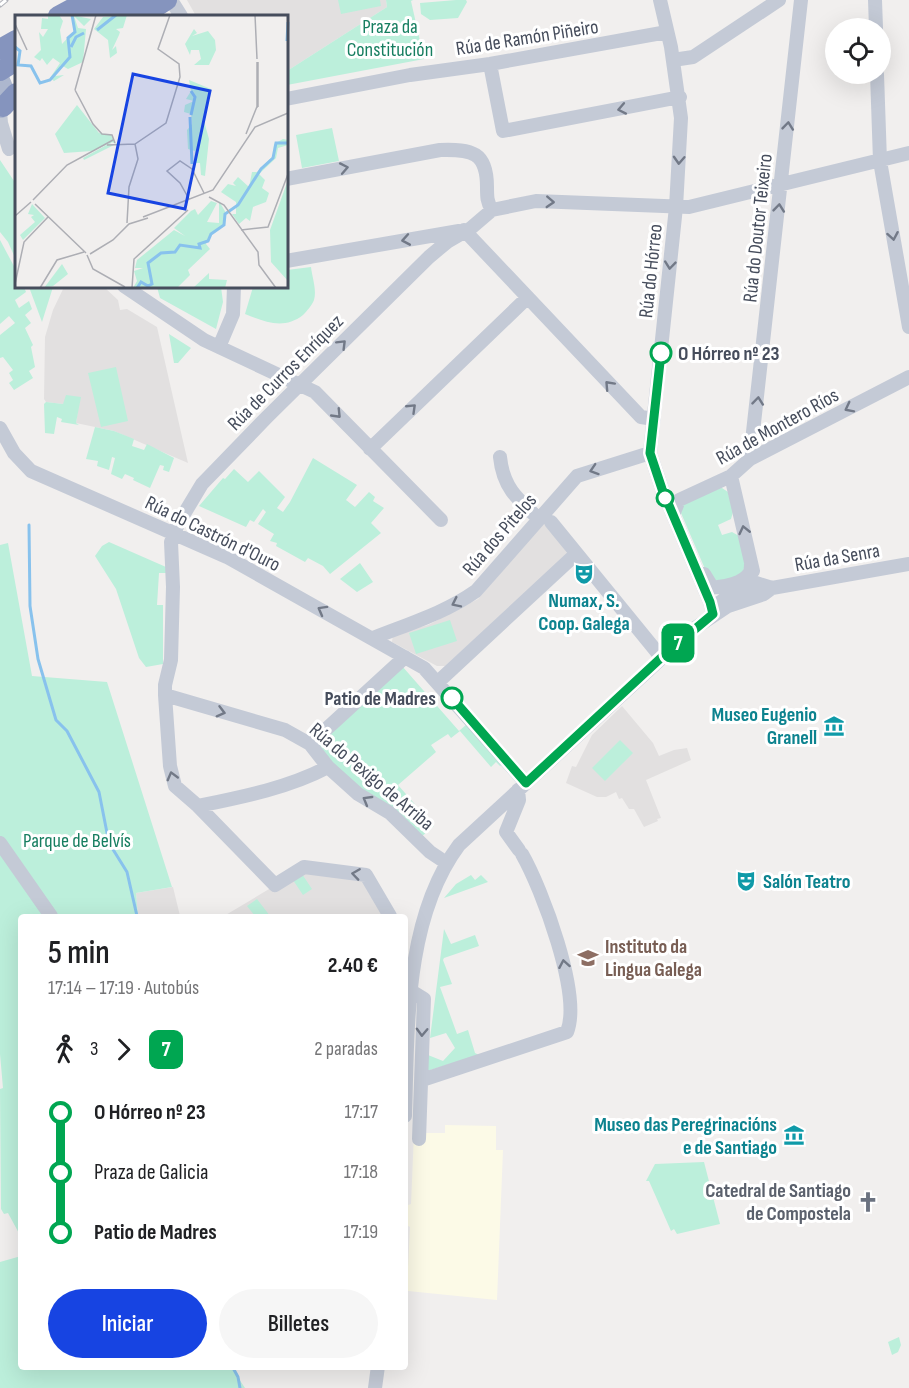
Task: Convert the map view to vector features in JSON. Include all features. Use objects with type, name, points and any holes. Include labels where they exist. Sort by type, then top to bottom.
[{"type":"highway","points":[[60,15],[88,0]]},
{"type":"highway","points":[[78,15],[104,0]]},
{"type":"highway","points":[[92,15],[117,0]]},
{"type":"highway","points":[[116,15],[142,0]]},
{"type":"highway","points":[[144,15],[169,0]]},
{"type":"highway","points":[[0,86],[15,43]]},
{"type":"main road","points":[[5,106],[8,65]]},
{"type":"street","points":[[169,0],[180,15]]},
{"type":"street","name":"Rúa do Hórreo","points":[[660,0],[680,97],[681,118],[676,207],[650,453],[673,516],[719,606]]},
{"type":"street","points":[[673,60],[693,57],[779,0]]},
{"type":"street","name":"Rúa do Doutor Teixeiro","points":[[750,459],[801,0]]},
{"type":"street","points":[[875,0],[876,18]]},
{"type":"street","name":"Rúa de Ramón Piñeiro","points":[[288,99],[429,72],[490,64],[667,32]]},
{"type":"street","points":[[490,64],[503,131],[680,97]]},
{"type":"street","points":[[877,84],[880,160],[909,327]]},
{"type":"street","points":[[5,106],[3,131],[9,150]]},
{"type":"street","points":[[288,179],[440,150],[464,150],[479,156],[483,161],[487,175],[487,203],[492,210],[536,201],[689,207],[909,153]]},
{"type":"street","name":"Rúa de Curros Enríquez","points":[[173,533],[210,474],[438,249],[471,228],[492,210]]},
{"type":"street","points":[[288,261],[464,231],[641,417],[654,419]]},
{"type":"street","points":[[432,236],[438,242],[438,249]]},
{"type":"street","points":[[126,288],[170,319],[219,347],[315,392],[441,520]]},
{"type":"street","points":[[219,347],[233,314],[234,288]]},
{"type":"street","points":[[370,449],[527,298]]},
{"type":"street","name":"Rúa de Montero Ríos","points":[[673,516],[679,500],[731,476],[750,459],[909,377]]},
{"type":"street","name":"Rúa do Castrón d'Ouro","points":[[0,428],[14,453],[31,471],[227,557],[424,668],[438,682]]},
{"type":"street","name":"Rúa dos Pitelos","points":[[373,638],[427,617],[477,591],[513,550],[545,520],[577,476],[650,453]]},
{"type":"street","points":[[500,457],[503,479],[522,503],[545,520],[576,554],[661,657]]},
{"type":"street","points":[[408,1041],[411,946],[430,895],[446,862],[459,844],[732,594],[756,583],[731,476]]},
{"type":"street","points":[[673,516],[681,519],[712,587],[726,586],[744,579],[749,573],[751,562]]},
{"type":"street","points":[[173,533],[171,660],[165,695],[170,766],[175,786],[198,806],[274,885],[304,867],[366,875],[389,914]]},
{"type":"street","points":[[522,786],[438,682],[576,554]]},
{"type":"street","name":"Rúa da Senra","points":[[719,606],[764,594],[772,588],[909,564]]},
{"type":"street","name":"Rúa da Senra","points":[[756,583],[772,588]]},
{"type":"street","points":[[310,744],[405,657]]},
{"type":"street","name":"Rúa do Pexigo de Arriba","points":[[165,695],[285,730],[310,744],[328,767],[358,794],[390,813],[430,852],[446,862]]},
{"type":"street","points":[[198,806],[239,798],[307,778],[328,767]]},
{"type":"street","points":[[422,1080],[567,1032],[569,1020],[563,959],[546,910],[520,852],[506,832],[522,786]]},
{"type":"street","points":[[0,843],[50,914]]},
{"type":"street","points":[[411,991],[424,999],[419,1139]]},
{"type":"street","points":[[375,1388],[377,1370]]},
{"type":"shaded area","points":[[187,0],[386,0],[387,7],[288,70],[288,15],[195,15]]},
{"type":"shaded area","points":[[64,288],[105,288],[118,300],[120,310],[127,309],[157,327],[188,463],[114,431],[76,423],[80,397],[63,404],[46,402],[44,399],[45,337],[53,310]]},
{"type":"shaded area","points":[[544,522],[568,554],[445,666],[437,666],[392,642],[393,634],[428,625],[478,599]]},
{"type":"shaded area","points":[[622,706],[653,743],[659,756],[687,748],[691,760],[646,780],[661,818],[644,827],[634,809],[629,809],[622,798],[619,799],[616,792],[606,797],[597,797],[566,783],[572,766],[576,767],[592,735]]},
{"type":"shaded area","points":[[306,867],[366,876],[387,914],[227,914]]},
{"type":"shaded area","points":[[173,887],[180,914],[138,914],[136,893]]},
{"type":"shaded area","points":[[445,1125],[496,1126],[496,1150],[503,1150],[497,1300],[408,1291],[410,1227],[408,1226],[408,1205],[411,1204],[414,1133],[445,1133]]},
{"type":"green space","points":[[338,0],[380,0],[381,6],[341,14]]},
{"type":"green space","name":"Praza da Constitución","points":[[386,0],[413,0],[411,1],[420,41],[423,41],[424,59],[288,85],[288,70],[387,7]]},
{"type":"green space","points":[[456,0],[467,2],[458,18],[430,20],[421,14],[420,3]]},
{"type":"green space","points":[[332,128],[339,161],[302,168],[296,135]]},
{"type":"green space","points":[[0,160],[15,182],[15,258],[8,242],[0,232]]},
{"type":"green space","points":[[0,240],[15,268],[15,288],[24,288],[26,292],[15,300],[19,308],[29,301],[32,309],[25,315],[31,323],[25,328],[33,345],[31,347],[35,367],[29,371],[33,378],[14,390],[9,383],[13,380],[9,373],[13,370],[3,357],[0,358],[0,335],[15,323],[9,316],[0,324]]},
{"type":"green space","points":[[311,267],[315,296],[303,315],[289,322],[274,323],[245,314],[253,288],[288,288],[288,270]]},
{"type":"green space","points":[[29,288],[53,288],[42,322]]},
{"type":"green space","points":[[157,288],[221,288],[223,302],[216,329],[160,298]]},
{"type":"green space","points":[[169,334],[191,348],[178,363],[174,363]]},
{"type":"green space","points":[[116,367],[128,421],[101,427],[88,373]]},
{"type":"green space","points":[[66,395],[81,397],[76,423],[79,425],[61,422],[62,419],[57,417],[54,434],[45,433],[44,404],[46,402],[63,404]]},
{"type":"green space","points":[[95,427],[134,439],[132,446],[144,450],[147,444],[174,458],[169,472],[163,470],[164,466],[160,465],[150,488],[125,474],[122,479],[111,474],[115,458],[112,457],[109,470],[97,466],[98,461],[86,459]]},
{"type":"green space","points":[[313,458],[357,485],[346,500],[355,507],[369,492],[375,497],[373,501],[384,508],[371,523],[381,533],[330,574],[323,566],[308,558],[305,562],[276,546],[277,543],[270,541],[274,534],[258,524],[266,512],[263,509],[254,522],[250,520],[246,527],[199,506],[223,478],[225,479],[234,469],[248,482],[259,471],[285,497],[277,508],[283,512]]},
{"type":"green space","points":[[719,486],[728,492],[733,512],[731,519],[718,525],[722,535],[732,532],[739,536],[746,562],[742,574],[718,584],[708,576],[681,513],[683,505]]},
{"type":"green space","points":[[109,542],[166,567],[166,573],[159,573],[157,605],[163,605],[163,664],[146,667],[139,658],[116,589],[95,556],[102,546]]},
{"type":"green space","name":"Parque de Belvís","points":[[8,543],[32,676],[107,682],[172,887],[136,893],[138,914],[18,914],[18,1231],[8,1213],[4,1214],[1,1209],[0,1089],[3,1088],[0,1054],[0,545]]},
{"type":"green space","points":[[360,563],[373,582],[357,592],[340,579]]},
{"type":"green space","points":[[450,620],[457,641],[416,654],[409,633]]},
{"type":"green space","points":[[402,666],[459,731],[467,724],[502,764],[500,766],[496,762],[491,767],[460,731],[451,738],[448,734],[431,745],[436,752],[398,785],[434,826],[421,837],[355,788],[315,746]]},
{"type":"green space","points":[[620,740],[633,753],[605,781],[592,768]]},
{"type":"green space","points":[[302,874],[312,889],[303,895],[293,880]]},
{"type":"green space","points":[[471,875],[475,880],[481,875],[488,882],[444,898],[456,884]]},
{"type":"green space","points":[[257,899],[268,914],[253,914],[247,906]]},
{"type":"green space","points":[[444,929],[451,944],[475,935],[479,946],[444,958],[452,984],[440,987],[457,1034],[468,1030],[475,1053],[479,1055],[427,1071],[428,1055],[443,1061],[455,1048],[446,1033],[430,1038]]},
{"type":"green space","points":[[704,1162],[720,1224],[677,1234],[674,1229],[671,1231],[649,1181],[646,1181],[655,1164]]},
{"type":"green space","points":[[18,1257],[18,1370],[233,1370],[245,1388],[0,1388],[0,1262]]},
{"type":"green space","points":[[899,1337],[901,1345],[898,1352],[892,1355],[888,1342]]},
{"type":"waterway","points":[[29,525],[30,606],[38,659],[56,720],[67,731],[99,792],[109,843],[127,872],[137,914]]},
{"type":"waterway","points":[[234,1370],[240,1388]]},
{"type":"railway","points":[[0,5],[6,0]]},
{"type":"bus line","name":"7","points":[[452,698],[526,783],[663,656],[713,614],[662,489],[650,453],[661,353]]},
{"type":"place","name":"O Hórreo nº 23","points":[[661,353]]},
{"type":"place","name":"Numax, S. Coop. Galega","points":[[584,574]]},
{"type":"place","name":"Patio de Madres","points":[[452,698]]},
{"type":"place","name":"Museo Eugenio Granell","points":[[834,726]]},
{"type":"place","name":"Salón Teatro","points":[[746,881]]},
{"type":"place","name":"Instituto da Lingua Galega","points":[[588,958]]},
{"type":"place","name":"Museo das Peregrinacións e de Santiago","points":[[794,1135]]},
{"type":"place","name":"Catedral de Santiago de Compostela","points":[[868,1202]]}]
